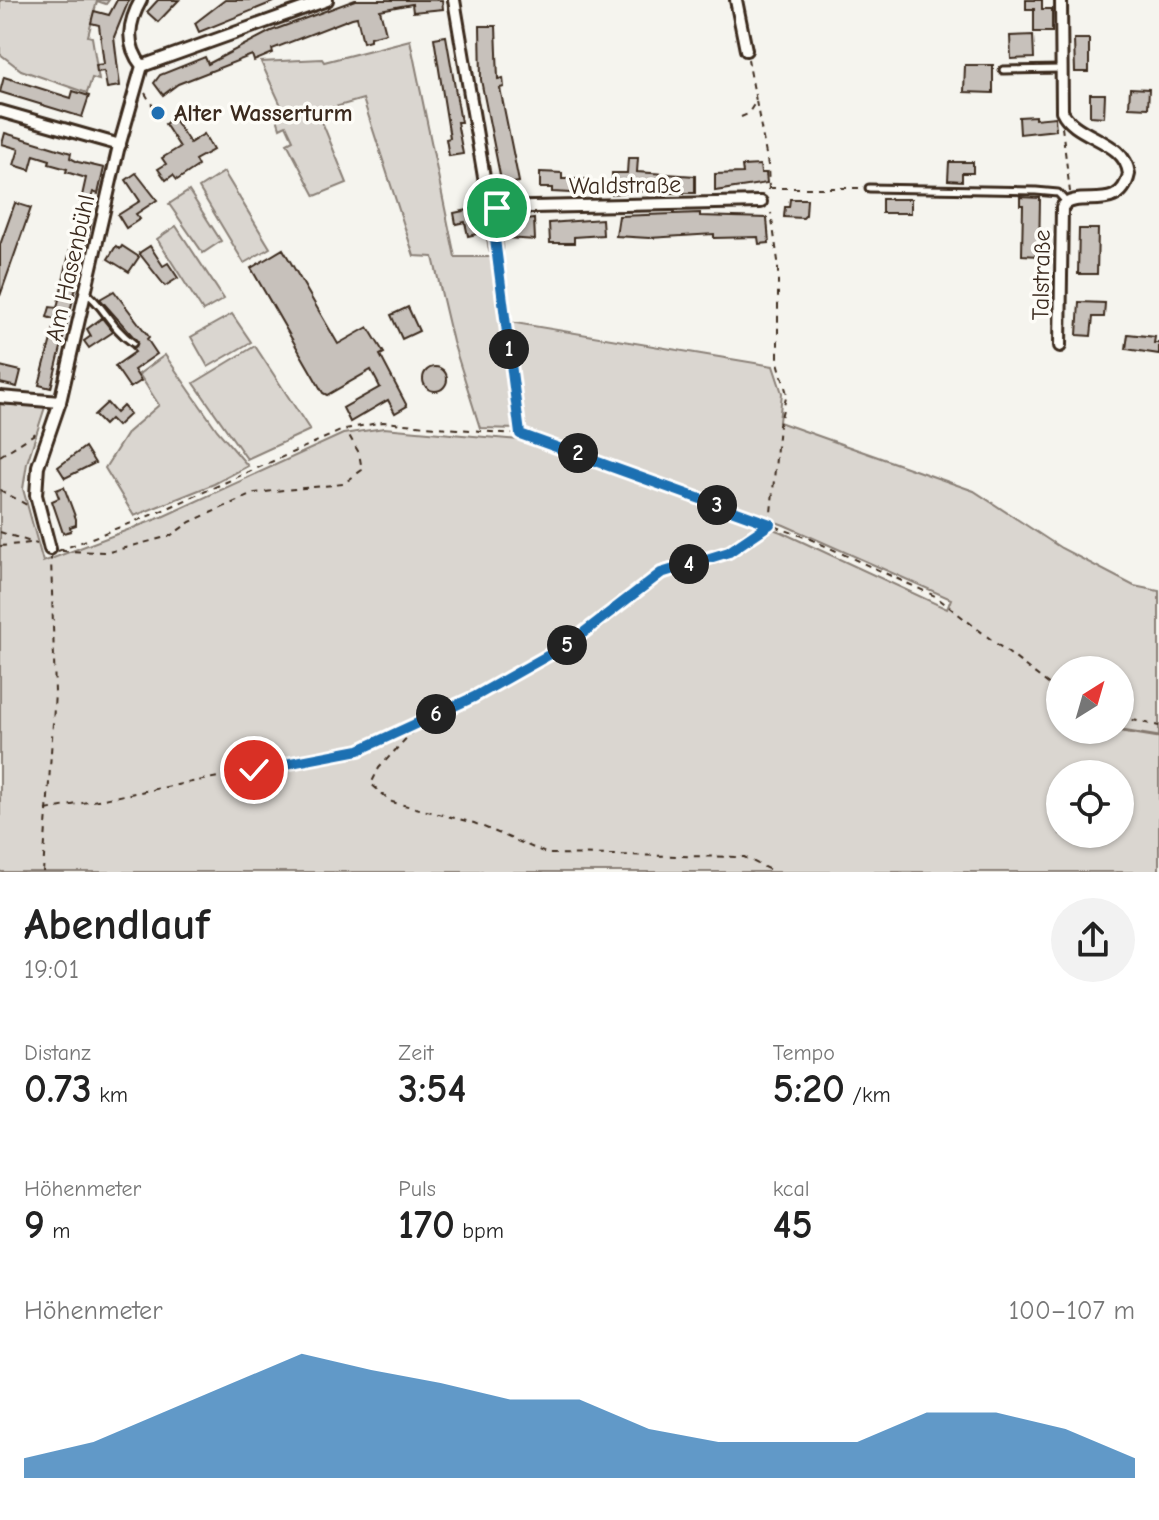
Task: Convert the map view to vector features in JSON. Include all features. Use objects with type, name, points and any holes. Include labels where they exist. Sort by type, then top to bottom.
[{"type":"street","name":"Am Hasenbühl","points":[[55,550],[41,513],[35,483],[60,402],[120,145],[139,82],[142,66],[130,47],[129,39],[134,14],[141,0]]},
{"type":"street","points":[[142,66],[327,0]]},
{"type":"street","points":[[454,0],[496,248]]},
{"type":"street","points":[[736,0],[746,50]]},
{"type":"street","points":[[1061,0],[1061,106],[1064,117]]},
{"type":"street","points":[[0,111],[120,145]]},
{"type":"street","name":"Talstraße","points":[[1060,346],[1062,210],[1066,202],[1113,196],[1122,189],[1129,174],[1126,162],[1118,153],[1064,117]]},
{"type":"street","name":"Waldstraße","points":[[491,208],[761,202]]},
{"type":"street","points":[[0,397],[60,402]]},
{"type":"lane","points":[[1003,70],[1061,69]]},
{"type":"lane","points":[[869,188],[1036,191],[1058,193],[1066,202]]},
{"type":"lane","points":[[496,248],[520,434]]},
{"type":"lane","points":[[84,291],[92,297],[116,331],[133,343]]},
{"type":"path","points":[[746,50],[769,189],[869,188]]},
{"type":"path","points":[[139,82],[154,108]]},
{"type":"path","points":[[741,117],[748,114],[756,101]]},
{"type":"path","points":[[1064,117],[1069,189]]},
{"type":"path","points":[[770,524],[779,425],[787,394],[778,362],[778,261],[771,213]]},
{"type":"path","points":[[0,456],[53,421]]},
{"type":"path","points":[[55,550],[159,512],[345,429],[383,422],[520,434],[770,524],[935,596],[1046,682]]},
{"type":"path","points":[[0,532],[55,550],[109,552],[170,536],[190,522],[255,493],[343,484],[362,470],[359,453],[345,429]]},
{"type":"path","points":[[0,490],[41,513]]},
{"type":"path","points":[[46,810],[359,750],[474,697],[570,643],[661,573],[729,552],[770,524]]},
{"type":"path","points":[[0,546],[32,543]]},
{"type":"path","points":[[43,872],[55,693],[55,550]]},
{"type":"path","points":[[423,720],[379,768],[371,784],[392,802],[474,823],[548,854],[744,857],[774,872]]},
{"type":"path","points":[[1134,720],[1159,726]]},
{"type":"shaded area","points":[[0,0],[109,0],[106,4],[97,1],[88,36],[92,37],[99,80],[92,78],[87,93],[21,70],[0,54]]},
{"type":"shaded area","points":[[410,40],[455,257],[502,257],[509,322],[773,366],[782,393],[779,422],[974,491],[1061,548],[1134,586],[1159,591],[1159,872],[0,872],[0,404],[45,407],[27,463],[23,489],[43,562],[162,517],[343,434],[384,428],[520,440],[594,463],[781,532],[947,609],[951,599],[784,525],[519,429],[480,428],[453,342],[433,257],[414,256],[363,99],[318,112],[347,183],[315,196],[287,143],[293,140],[286,125],[280,128],[277,118],[285,114],[261,62],[322,59],[324,62]]},
{"type":"shaded area","points":[[224,172],[270,248],[244,263],[199,188]]},
{"type":"shaded area","points":[[189,191],[221,241],[203,253],[169,204]]},
{"type":"shaded area","points":[[176,226],[224,299],[203,311],[157,239]]},
{"type":"shaded area","points":[[232,314],[251,342],[208,367],[191,337]]},
{"type":"shaded area","points":[[255,346],[310,430],[247,459],[194,383]]},
{"type":"shaded area","points":[[165,355],[217,430],[248,466],[214,484],[134,516],[105,468],[128,432],[159,405],[139,374]]},
{"type":"building","points":[[117,0],[129,0],[114,37],[120,86],[107,88],[104,71],[97,72],[96,65],[104,64],[99,25],[91,23],[94,11],[109,15]]},
{"type":"building","points":[[158,0],[179,0],[158,22],[147,12]]},
{"type":"building","points":[[225,0],[278,0],[199,32],[195,23]]},
{"type":"building","points":[[355,0],[442,0],[443,9],[413,12],[412,4],[380,10],[386,33],[370,37],[370,40],[363,42],[357,17],[272,49],[273,53],[254,61],[252,55],[178,84],[163,95],[154,83],[160,75],[205,57],[208,64],[271,31]]},
{"type":"building","points":[[1026,0],[1042,0],[1042,9],[1052,9],[1052,32],[1034,32],[1034,9],[1026,9]]},
{"type":"building","points":[[480,26],[496,26],[498,79],[503,78],[504,87],[500,88],[519,182],[502,185],[481,80]]},
{"type":"building","points":[[1033,35],[1034,58],[1011,59],[1010,36]]},
{"type":"building","points":[[446,36],[461,122],[457,122],[463,154],[449,156],[446,139],[450,138],[434,38]]},
{"type":"building","points":[[1074,39],[1089,39],[1089,72],[1075,72]]},
{"type":"building","points":[[965,65],[993,65],[993,93],[964,92]]},
{"type":"building","points":[[4,77],[71,98],[73,91],[89,96],[82,117],[0,92]]},
{"type":"building","points":[[1130,88],[1149,89],[1148,108],[1129,107]]},
{"type":"building","points":[[1090,94],[1105,94],[1104,117],[1090,116]]},
{"type":"building","points":[[1035,116],[1035,119],[1055,117],[1056,130],[1020,134],[1019,117]]},
{"type":"building","points":[[173,118],[190,143],[204,134],[213,150],[195,160],[198,166],[177,180],[173,175],[166,180],[158,169],[166,164],[162,158],[180,147],[165,124]]},
{"type":"building","points":[[5,133],[71,153],[70,158],[78,162],[104,168],[98,194],[93,192],[89,207],[87,217],[92,218],[83,261],[76,259],[71,281],[77,283],[51,388],[39,385],[56,320],[47,317],[50,307],[57,308],[86,178],[66,172],[67,169],[49,164],[50,160],[34,155],[30,170],[14,165],[19,149],[2,144]]},
{"type":"building","points":[[628,158],[638,158],[637,172],[695,176],[695,193],[655,193],[655,190],[612,194],[612,173],[627,173]]},
{"type":"building","points":[[949,162],[973,162],[973,173],[962,173],[962,181],[948,180]]},
{"type":"building","points":[[760,165],[761,173],[766,173],[767,183],[715,191],[715,174],[743,173],[742,166]]},
{"type":"building","points":[[540,172],[562,173],[562,179],[590,179],[590,194],[552,192],[552,188],[540,188]]},
{"type":"building","points":[[136,173],[157,200],[136,214],[140,219],[126,228],[118,215],[140,201],[126,180]]},
{"type":"building","points":[[1020,197],[1040,198],[1039,256],[1022,255],[1023,205],[1020,205]]},
{"type":"building","points":[[790,199],[807,199],[803,218],[784,217]]},
{"type":"building","points":[[882,199],[911,199],[911,213],[882,213]]},
{"type":"building","points":[[15,203],[31,208],[0,296],[0,245]]},
{"type":"building","points":[[477,208],[481,233],[468,236],[465,222],[456,224],[454,213]]},
{"type":"building","points":[[700,213],[700,216],[767,218],[769,243],[759,244],[758,237],[714,238],[714,234],[649,238],[616,236],[619,216]]},
{"type":"building","points":[[534,219],[535,240],[507,238],[506,223]]},
{"type":"building","points":[[602,219],[603,235],[574,237],[574,243],[550,243],[549,223]]},
{"type":"building","points":[[1079,229],[1098,229],[1097,274],[1078,274]]},
{"type":"building","points":[[116,246],[120,249],[122,246],[139,257],[129,272],[108,259]]},
{"type":"building","points":[[150,246],[163,266],[168,263],[178,278],[165,286],[139,253]]},
{"type":"building","points":[[283,249],[338,344],[368,327],[384,353],[380,355],[407,406],[395,413],[388,400],[350,422],[343,408],[380,387],[371,370],[327,395],[323,393],[251,268]]},
{"type":"building","points":[[114,291],[149,337],[147,339],[157,354],[134,370],[141,381],[130,388],[115,366],[135,352],[132,349],[138,342],[100,299]]},
{"type":"building","points":[[1079,302],[1105,303],[1104,317],[1093,317],[1091,336],[1077,335]]},
{"type":"building","points":[[408,307],[419,331],[402,339],[391,315]]},
{"type":"building","points":[[102,318],[113,332],[89,348],[84,341],[91,336],[87,329]]},
{"type":"building","points":[[1128,334],[1155,337],[1154,343],[1159,343],[1159,354],[1126,349]]},
{"type":"building","points":[[0,366],[21,371],[17,387],[0,383]]},
{"type":"building","points":[[435,367],[444,370],[447,379],[444,388],[435,391],[426,388],[423,379],[426,370]]},
{"type":"building","points":[[107,403],[116,413],[123,406],[130,414],[117,426],[110,419],[104,425],[94,415]]},
{"type":"building","points":[[85,447],[95,463],[65,478],[58,467]]},
{"type":"building","points":[[64,487],[76,525],[70,527],[71,531],[63,533],[52,501],[59,498],[56,490]]},
{"type":"waterway","points":[[1134,733],[1159,737]]},
{"type":"place","name":"Alter Wasserturm","points":[[158,113]]},
{"type":"route","points":[[254,770],[359,750],[474,697],[570,643],[661,573],[729,552],[770,524],[520,434],[491,208],[497,208]]}]
